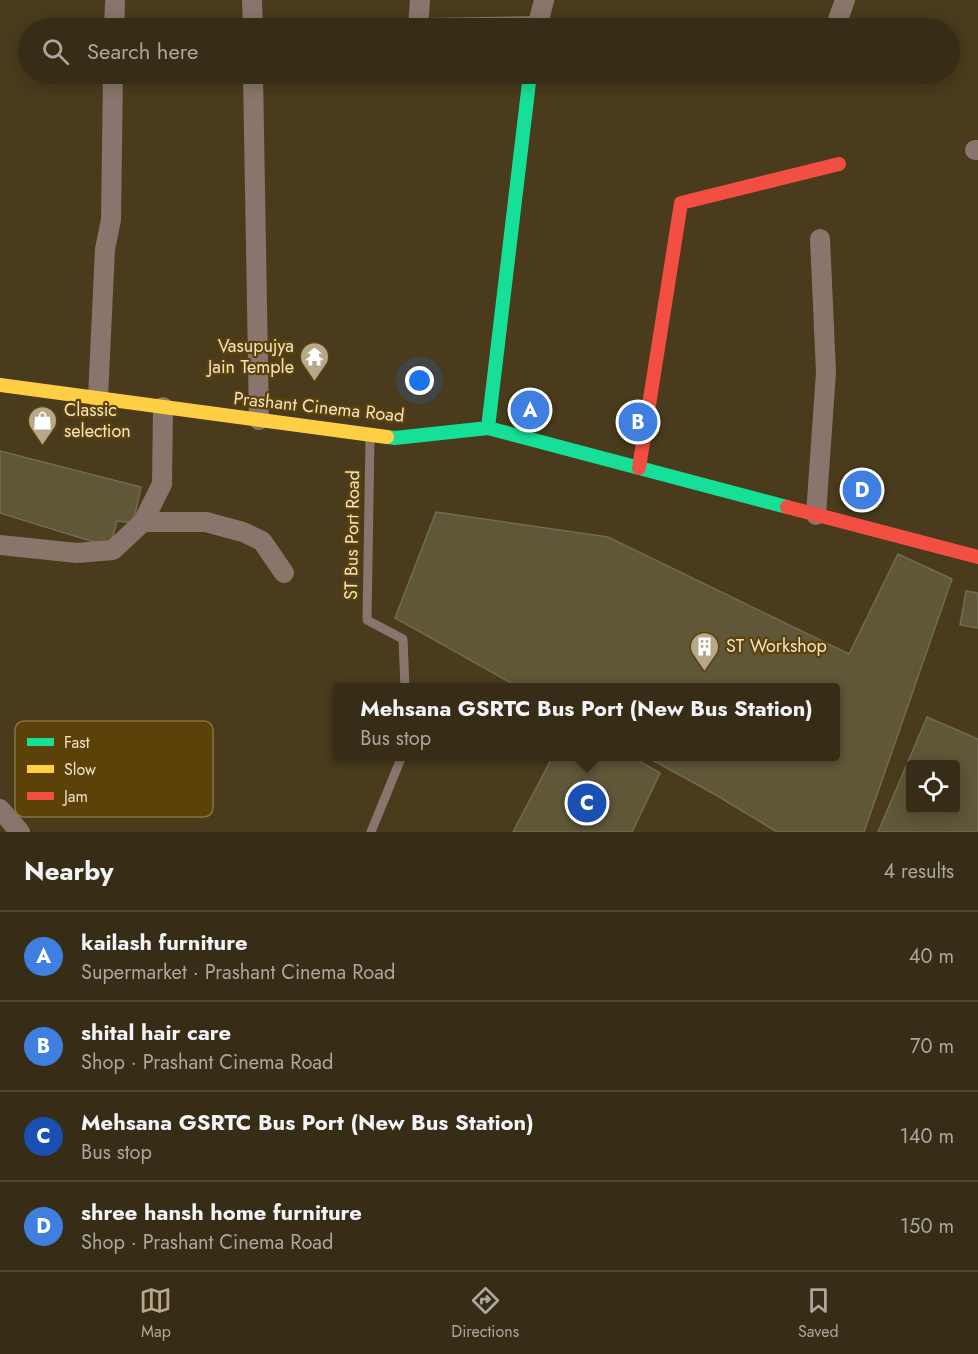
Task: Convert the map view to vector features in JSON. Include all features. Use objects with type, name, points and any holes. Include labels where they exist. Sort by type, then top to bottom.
[{"type":"street","points":[[252,0],[253,18]]},
{"type":"street","points":[[419,18],[420,0]]},
{"type":"street","points":[[542,18],[544,0]]},
{"type":"street","points":[[839,18],[845,0]]},
{"type":"street","points":[[114,18],[115,3]]},
{"type":"street","points":[[98,398],[105,249],[111,220],[113,84]]},
{"type":"street","points":[[253,84],[259,420]]},
{"type":"street","points":[[488,428],[529,84]]},
{"type":"street","points":[[639,468],[681,203],[839,164]]},
{"type":"street","points":[[816,515],[826,372],[820,239]]},
{"type":"street","name":"Prashant Cinema Road","points":[[0,385],[394,438],[488,428],[978,558]]},
{"type":"street","points":[[0,545],[77,553],[113,550],[144,522],[162,484],[163,407]]},
{"type":"street","points":[[144,522],[206,522],[243,532],[262,541],[284,573]]},
{"type":"street","points":[[0,809],[21,832]]},
{"type":"lane","name":"ST Bus Port Road","points":[[370,434],[367,621],[403,639],[405,683]]},
{"type":"lane","points":[[371,832],[400,761]]},
{"type":"building","points":[[0,451],[141,487],[133,523],[117,521],[110,547],[0,513]]},
{"type":"building","name":"ST Workshop","points":[[436,512],[608,537],[849,654],[898,554],[952,579],[864,832],[777,832],[654,761],[840,761],[840,683],[511,683],[395,618]]},
{"type":"building","points":[[966,591],[978,593],[978,628],[960,625]]},
{"type":"building","points":[[927,717],[978,739],[978,832],[878,832],[906,766],[906,814],[960,814],[960,760],[909,760]]},
{"type":"building","points":[[550,761],[640,761],[660,773],[632,832],[513,832]]},
{"type":"traffic: fast","points":[[488,428],[529,84]]},
{"type":"traffic: fast","points":[[387,437],[488,428],[787,507]]},
{"type":"traffic: slow","points":[[0,385],[387,437]]},
{"type":"traffic: jam","points":[[639,468],[681,203],[839,164]]},
{"type":"traffic: jam","points":[[787,507],[978,557]]},
{"type":"place","name":"Vasupujya Jain Temple","points":[[315,382]]},
{"type":"place","name":"kailash furniture","points":[[530,410]]},
{"type":"place","name":"shital hair care","points":[[638,422]]},
{"type":"place","name":"Classic selection","points":[[43,446]]},
{"type":"place","name":"shree hansh home furniture","points":[[862,490]]},
{"type":"place","name":"ST Workshop","points":[[705,672]]},
{"type":"place","name":"Mehsana GSRTC Bus Port (New Bus Station)","points":[[587,803]]}]
